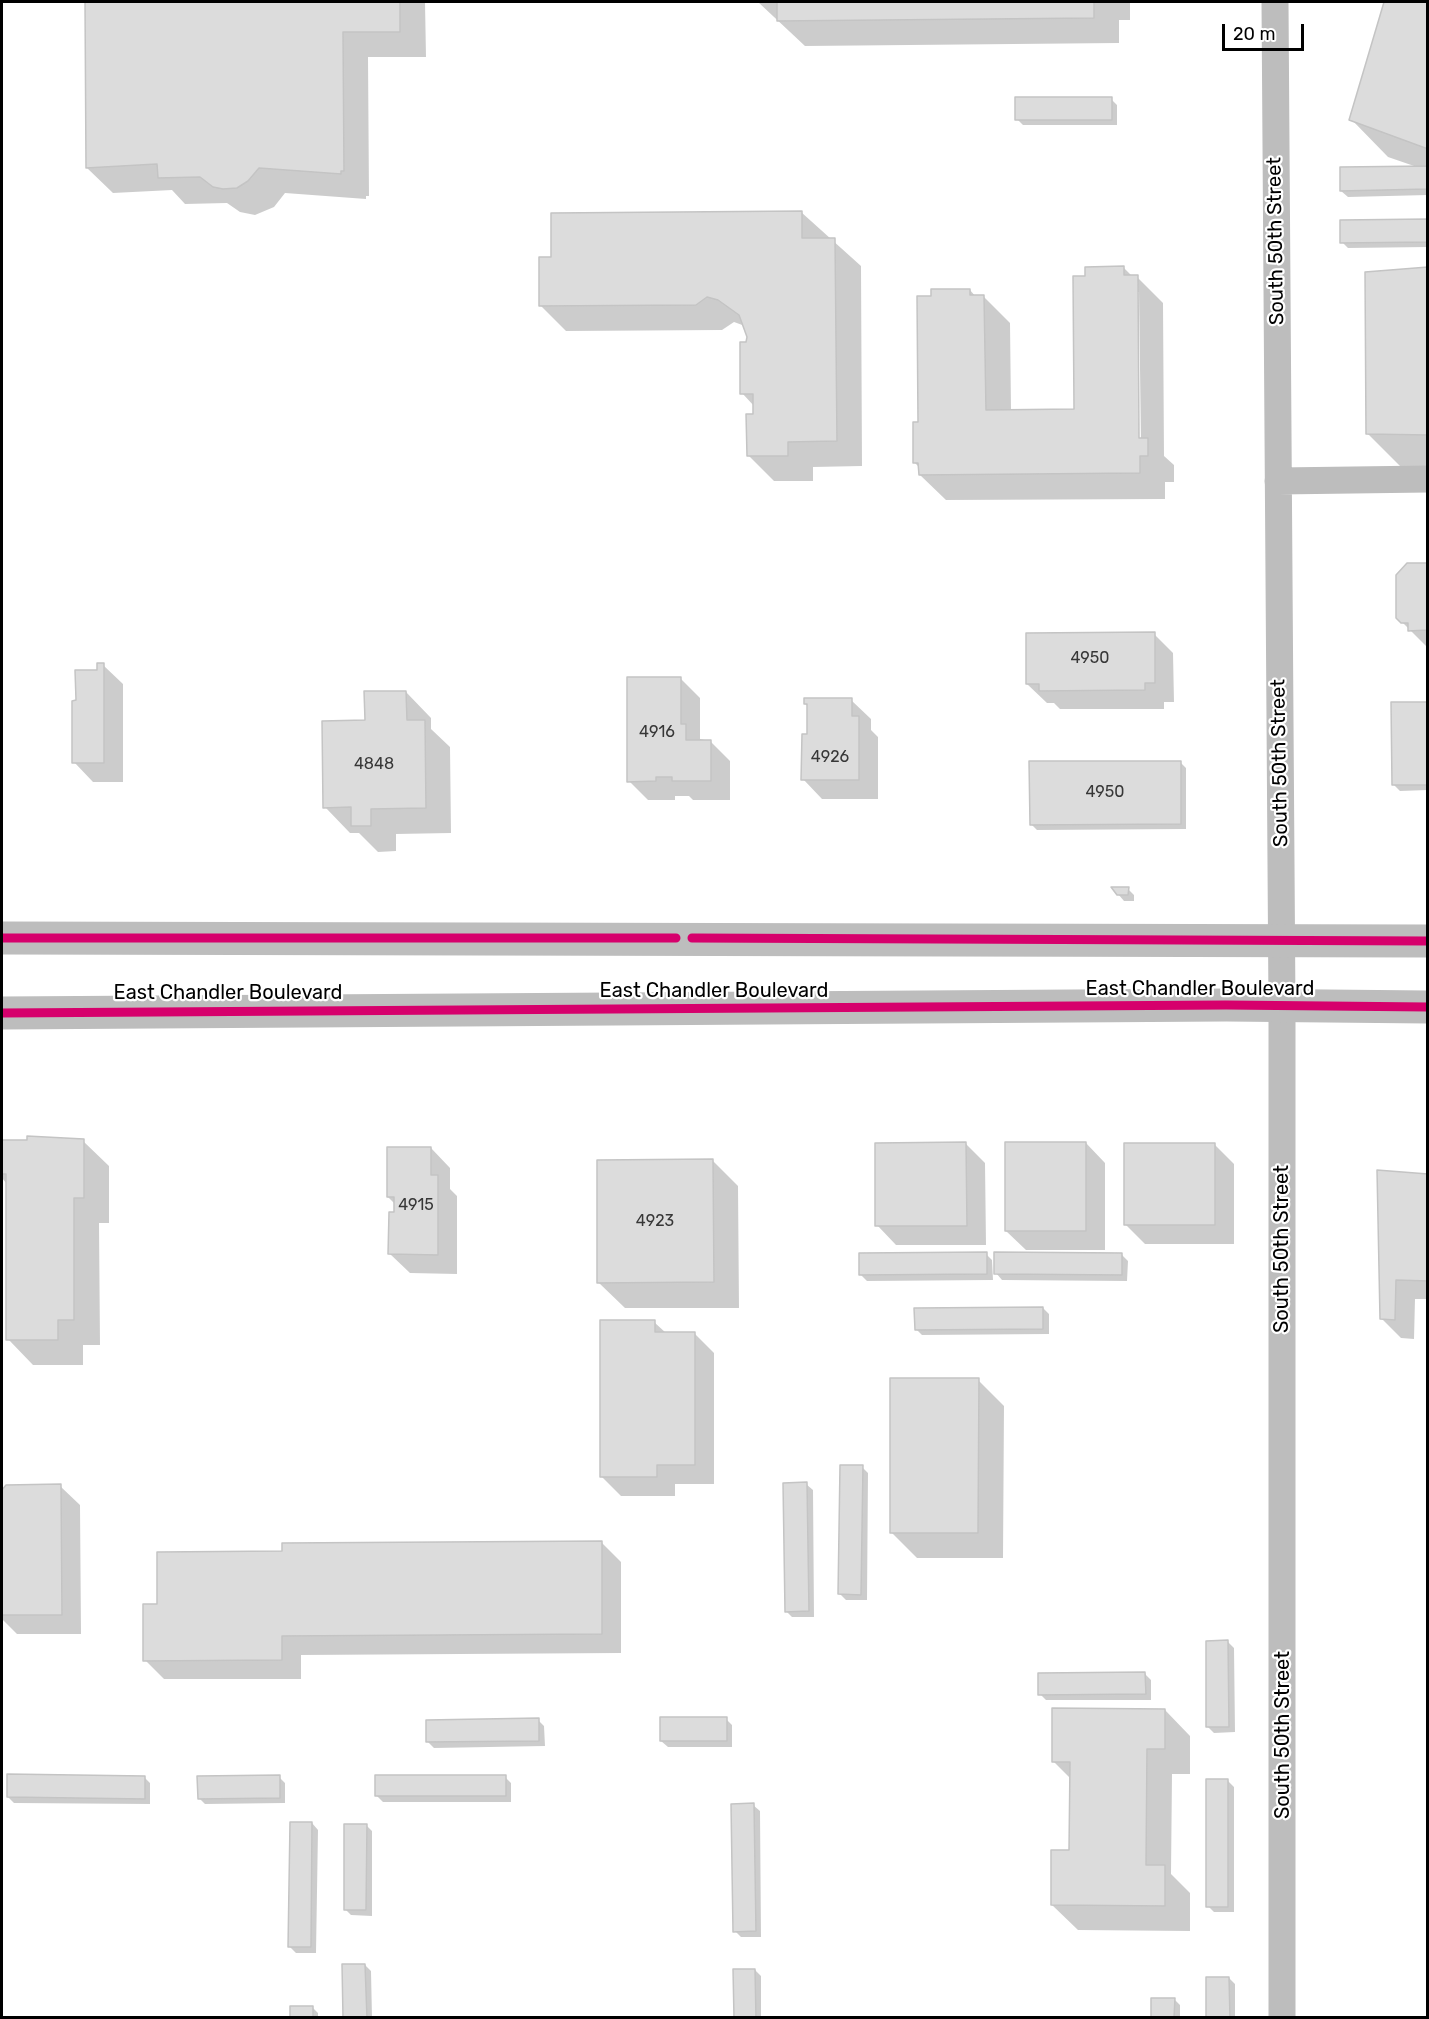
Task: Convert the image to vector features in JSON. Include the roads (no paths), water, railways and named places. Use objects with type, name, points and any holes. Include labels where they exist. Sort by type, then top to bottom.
[{"type":"main road","points":[[2,938],[1428,941]]},
{"type":"main road","name":"East Chandler Boulevard","points":[[2,1013],[1428,1007]]},
{"type":"street","name":"South 50th Street","points":[[1275,2],[1282,941],[1282,2018]]},
{"type":"street","points":[[1278,481],[1428,479]]}]
